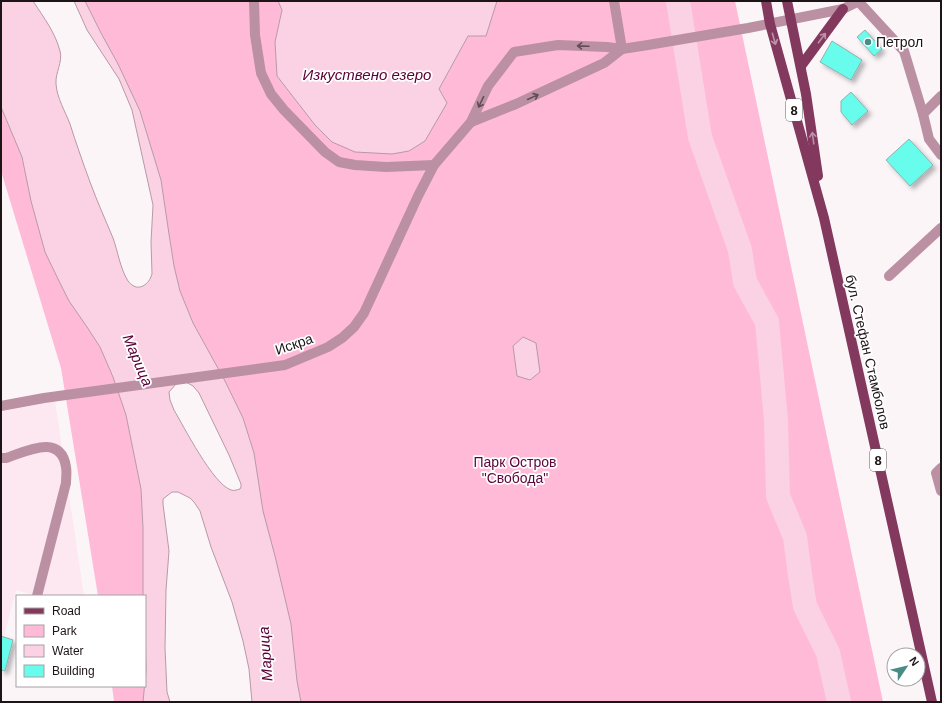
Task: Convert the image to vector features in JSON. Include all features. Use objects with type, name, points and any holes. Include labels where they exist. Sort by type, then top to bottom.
[{"type":"main road","name":"бул. Стефан Стамболов","points":[[766,1],[770,24],[824,218],[932,702]]},
{"type":"main road","name":"бул. Стефан Стамболов","points":[[787,1],[806,94],[824,218]]},
{"type":"main road","points":[[801,66],[842,9]]},
{"type":"street","points":[[254,1],[255,35],[261,73],[271,94],[284,110],[325,152],[339,162],[355,165],[386,167],[434,165]]},
{"type":"street","points":[[614,1],[622,49]]},
{"type":"street","points":[[471,122],[488,86],[514,52],[558,45],[622,49],[648,46],[792,20],[842,9],[859,1],[904,52],[929,139],[941,155]]},
{"type":"street","points":[[471,122],[516,104],[604,63],[622,49]]},
{"type":"street","points":[[923,114],[941,96]]},
{"type":"street","name":"Искра","points":[[1,406],[44,398],[285,364],[328,347],[342,338],[354,327],[364,313],[418,196],[434,165],[471,122]]},
{"type":"street","points":[[889,276],[941,228]]},
{"type":"street","points":[[1,458],[6,458],[39,447],[52,447],[62,453],[66,468],[66,484],[37,595]]},
{"type":"street","points":[[939,471],[941,491]]},
{"type":"shaded area","points":[[55,401],[84,595],[34,595],[16,590],[1,648],[1,412]]},
{"type":"green space","name":"Парк Остров \"Свобода\"","points":[[85,1],[278,1],[282,10],[275,42],[277,76],[315,125],[447,103],[439,89],[468,36],[486,36],[497,1],[735,1],[883,702],[301,702],[263,511],[254,453],[243,418],[225,381],[193,323],[180,291],[174,266],[161,180],[140,111],[118,64]]},
{"type":"green space","points":[[1,107],[22,157],[31,201],[45,252],[87,327],[100,347],[113,377],[126,415],[141,489],[143,528],[143,595],[98,595],[61,368],[1,171]]},
{"type":"green space","points":[[112,687],[144,687],[143,702],[114,702]]},
{"type":"water","name":"Марица","points":[[1,1],[33,1],[49,25],[58,44],[61,55],[56,80],[58,94],[93,189],[113,238],[123,271],[128,281],[133,286],[143,286],[150,280],[152,274],[151,242],[153,205],[132,110],[119,79],[87,30],[74,1],[85,1],[118,64],[140,111],[161,180],[174,266],[180,291],[193,323],[225,381],[243,418],[254,453],[263,511],[291,624],[297,681],[301,702],[252,702],[249,669],[243,641],[232,602],[211,547],[200,511],[190,498],[178,492],[172,492],[163,499],[169,551],[166,590],[165,648],[167,692],[170,702],[143,702],[144,687],[146,687],[146,595],[143,595],[143,528],[141,489],[126,415],[113,377],[100,347],[69,301],[45,252],[31,201],[22,157],[1,107]],"holes":[[[186,382],[193,386],[199,393],[229,455],[241,484],[240,489],[231,490],[224,486],[208,467],[174,410],[169,392],[176,384]]]},
{"type":"water","name":"Изкуствено езеро","points":[[278,1],[497,1],[486,36],[468,36],[439,89],[447,103],[425,141],[409,151],[392,154],[355,152],[332,142],[315,125],[277,76],[275,42],[282,10]]},
{"type":"water","points":[[523,337],[536,343],[540,372],[530,380],[517,376],[513,346]]},
{"type":"building","name":"Петрол","points":[[865,30],[882,49],[874,56],[857,37]]},
{"type":"building","points":[[832,41],[862,60],[851,80],[820,62]]},
{"type":"building","points":[[851,92],[868,111],[852,125],[841,112],[841,101]]},
{"type":"building","points":[[909,139],[933,165],[910,186],[886,160]]},
{"type":"building","points":[[1,636],[13,640],[5,671],[1,670]]},
{"type":"waterway","points":[[678,1],[700,137],[740,250],[745,282],[767,322],[776,420],[778,496],[795,537],[805,606],[828,653],[839,702]]},
{"type":"place","name":"Петрол","points":[[868,42]]}]
